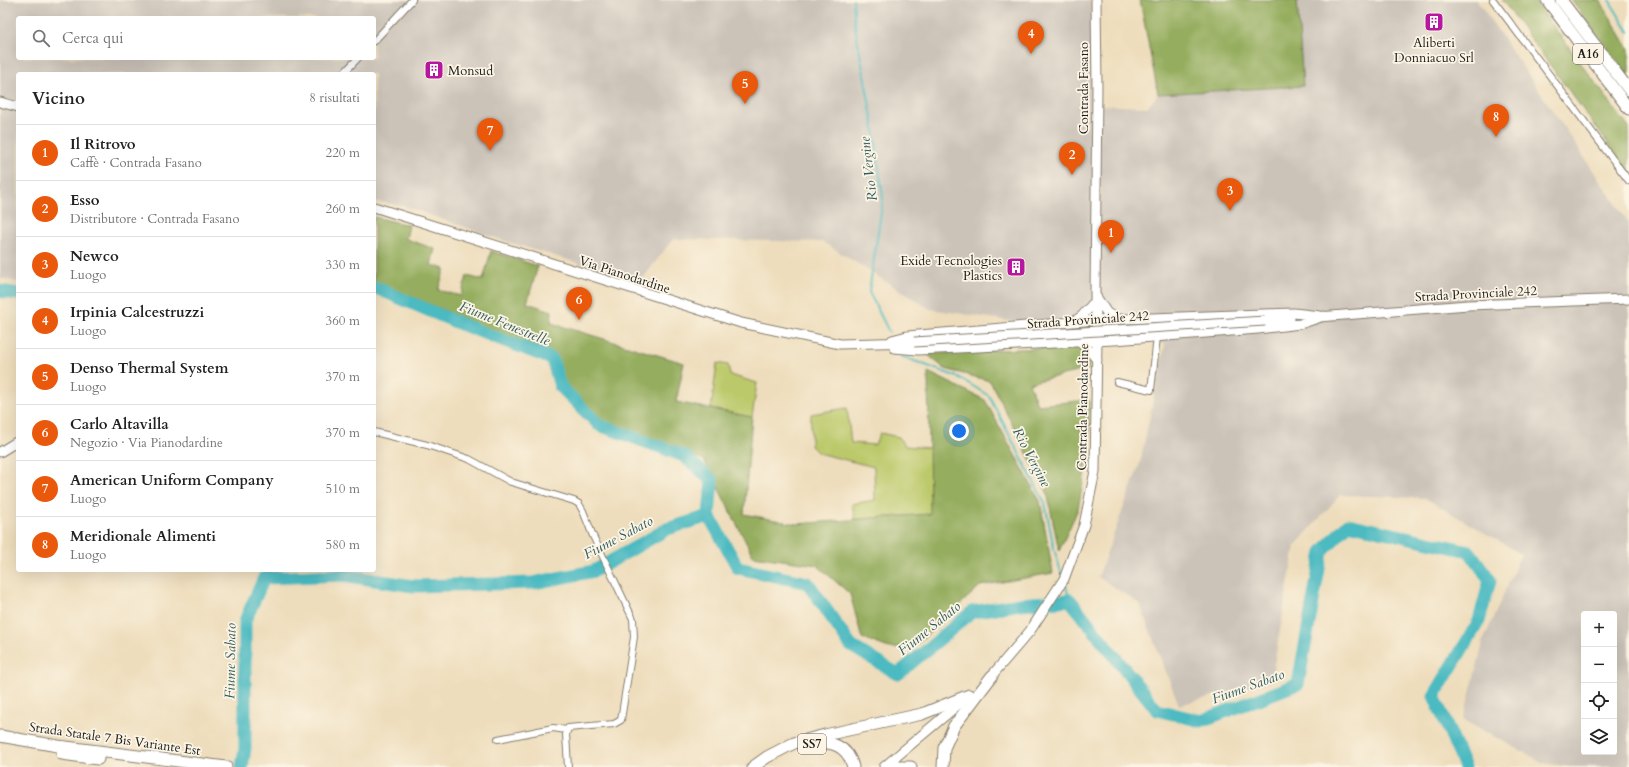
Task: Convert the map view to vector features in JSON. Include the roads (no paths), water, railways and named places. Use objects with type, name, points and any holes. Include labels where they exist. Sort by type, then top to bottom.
[{"type":"highway","name":"A16","points":[[1547,0],[1629,109]]},
{"type":"highway","name":"A16","points":[[1561,0],[1629,90]]},
{"type":"highway","points":[[943,767],[944,748],[954,726],[992,676]]},
{"type":"highway","points":[[753,767],[794,743],[922,714],[970,695]]},
{"type":"highway","name":"Strada Statale 7 Bis Variante Est","points":[[0,736],[58,746],[223,767]]},
{"type":"highway","name":"SS7","points":[[763,767],[774,758],[808,744],[820,742],[841,746],[848,753],[854,767]]},
{"type":"highway","name":"Strada Statale 7 Bis Variante Est","points":[[0,743],[78,757],[164,767]]},
{"type":"highway","points":[[895,767],[911,767]]},
{"type":"street","points":[[376,39],[412,0]]},
{"type":"street","name":"Contrada Fasano","points":[[1096,0],[1096,320]]},
{"type":"street","points":[[1493,0],[1629,181]]},
{"type":"street","points":[[345,72],[356,60]]},
{"type":"street","points":[[0,102],[16,106]]},
{"type":"street","name":"Via Pianodardine","points":[[376,208],[741,323],[840,344],[873,345]]},
{"type":"street","points":[[1069,324],[1082,316],[1095,298],[1107,313],[1119,319]]},
{"type":"street","name":"Strada Provinciale 242","points":[[873,345],[1265,321],[1468,305],[1629,299]]},
{"type":"street","points":[[873,345],[908,336],[1069,324],[1096,320],[1294,313],[1324,316]]},
{"type":"street","points":[[873,345],[918,350],[1114,340],[1300,324],[1324,316]]},
{"type":"street","name":"Contrada Pianodardine","points":[[884,767],[992,676],[1030,631],[1064,579],[1084,525],[1095,471],[1097,360],[1096,320]]},
{"type":"street","points":[[1117,382],[1151,390],[1157,337]]},
{"type":"street","points":[[1079,342],[1088,349],[1097,360],[1105,347],[1114,340]]},
{"type":"street","points":[[376,432],[427,445],[469,459],[511,482],[574,501],[579,504],[633,619],[635,629],[621,720],[614,724],[568,728],[566,730],[553,728],[498,739]]},
{"type":"street","points":[[0,452],[16,442]]},
{"type":"street","points":[[566,730],[568,767]]},
{"type":"waterway","name":"Rio Vergine","points":[[853,0],[855,26],[874,128],[883,199],[869,292],[889,332]]},
{"type":"waterway","points":[[1609,0],[1629,32]]},
{"type":"waterway","name":"Fiume Fenestrelle","points":[[376,288],[458,323],[552,359],[560,386],[599,425],[684,456],[712,480],[709,516]]},
{"type":"waterway","name":"Fiume Fenestrelle","points":[[0,291],[16,294]]},
{"type":"waterway","name":"Rio Vergine","points":[[901,356],[960,378],[989,396],[1045,503],[1054,549],[1062,575]]},
{"type":"waterway","name":"Fiume Sabato","points":[[242,767],[245,749],[245,621],[264,578],[343,575],[413,586],[533,583],[594,571],[667,529],[709,516],[738,568],[808,583],[851,646],[898,674],[972,612],[1020,604],[1070,600],[1157,710],[1201,721],[1298,684],[1322,552],[1348,524],[1469,551],[1490,580],[1479,621],[1434,696],[1465,767]]},
{"type":"waterway","name":"Rio Vergine","points":[[1065,583],[1070,600]]},
{"type":"place","name":"Aliberti Donniacuo Srl","points":[[1434,22]]},
{"type":"place","name":"Irpinia Calcestruzzi","points":[[1031,54]]},
{"type":"place","name":"Monsud","points":[[434,70]]},
{"type":"place","name":"Denso Thermal System","points":[[745,104]]},
{"type":"place","name":"Meridionale Alimenti","points":[[1496,137]]},
{"type":"place","name":"American Uniform Company","points":[[490,151]]},
{"type":"place","name":"Esso","points":[[1072,175]]},
{"type":"place","name":"Newco","points":[[1230,211]]},
{"type":"place","name":"Il Ritrovo","points":[[1111,253]]},
{"type":"place","name":"Exide Tecnologies Plastics","points":[[1016,267]]},
{"type":"place","name":"Carlo Altavilla","points":[[579,320]]}]
